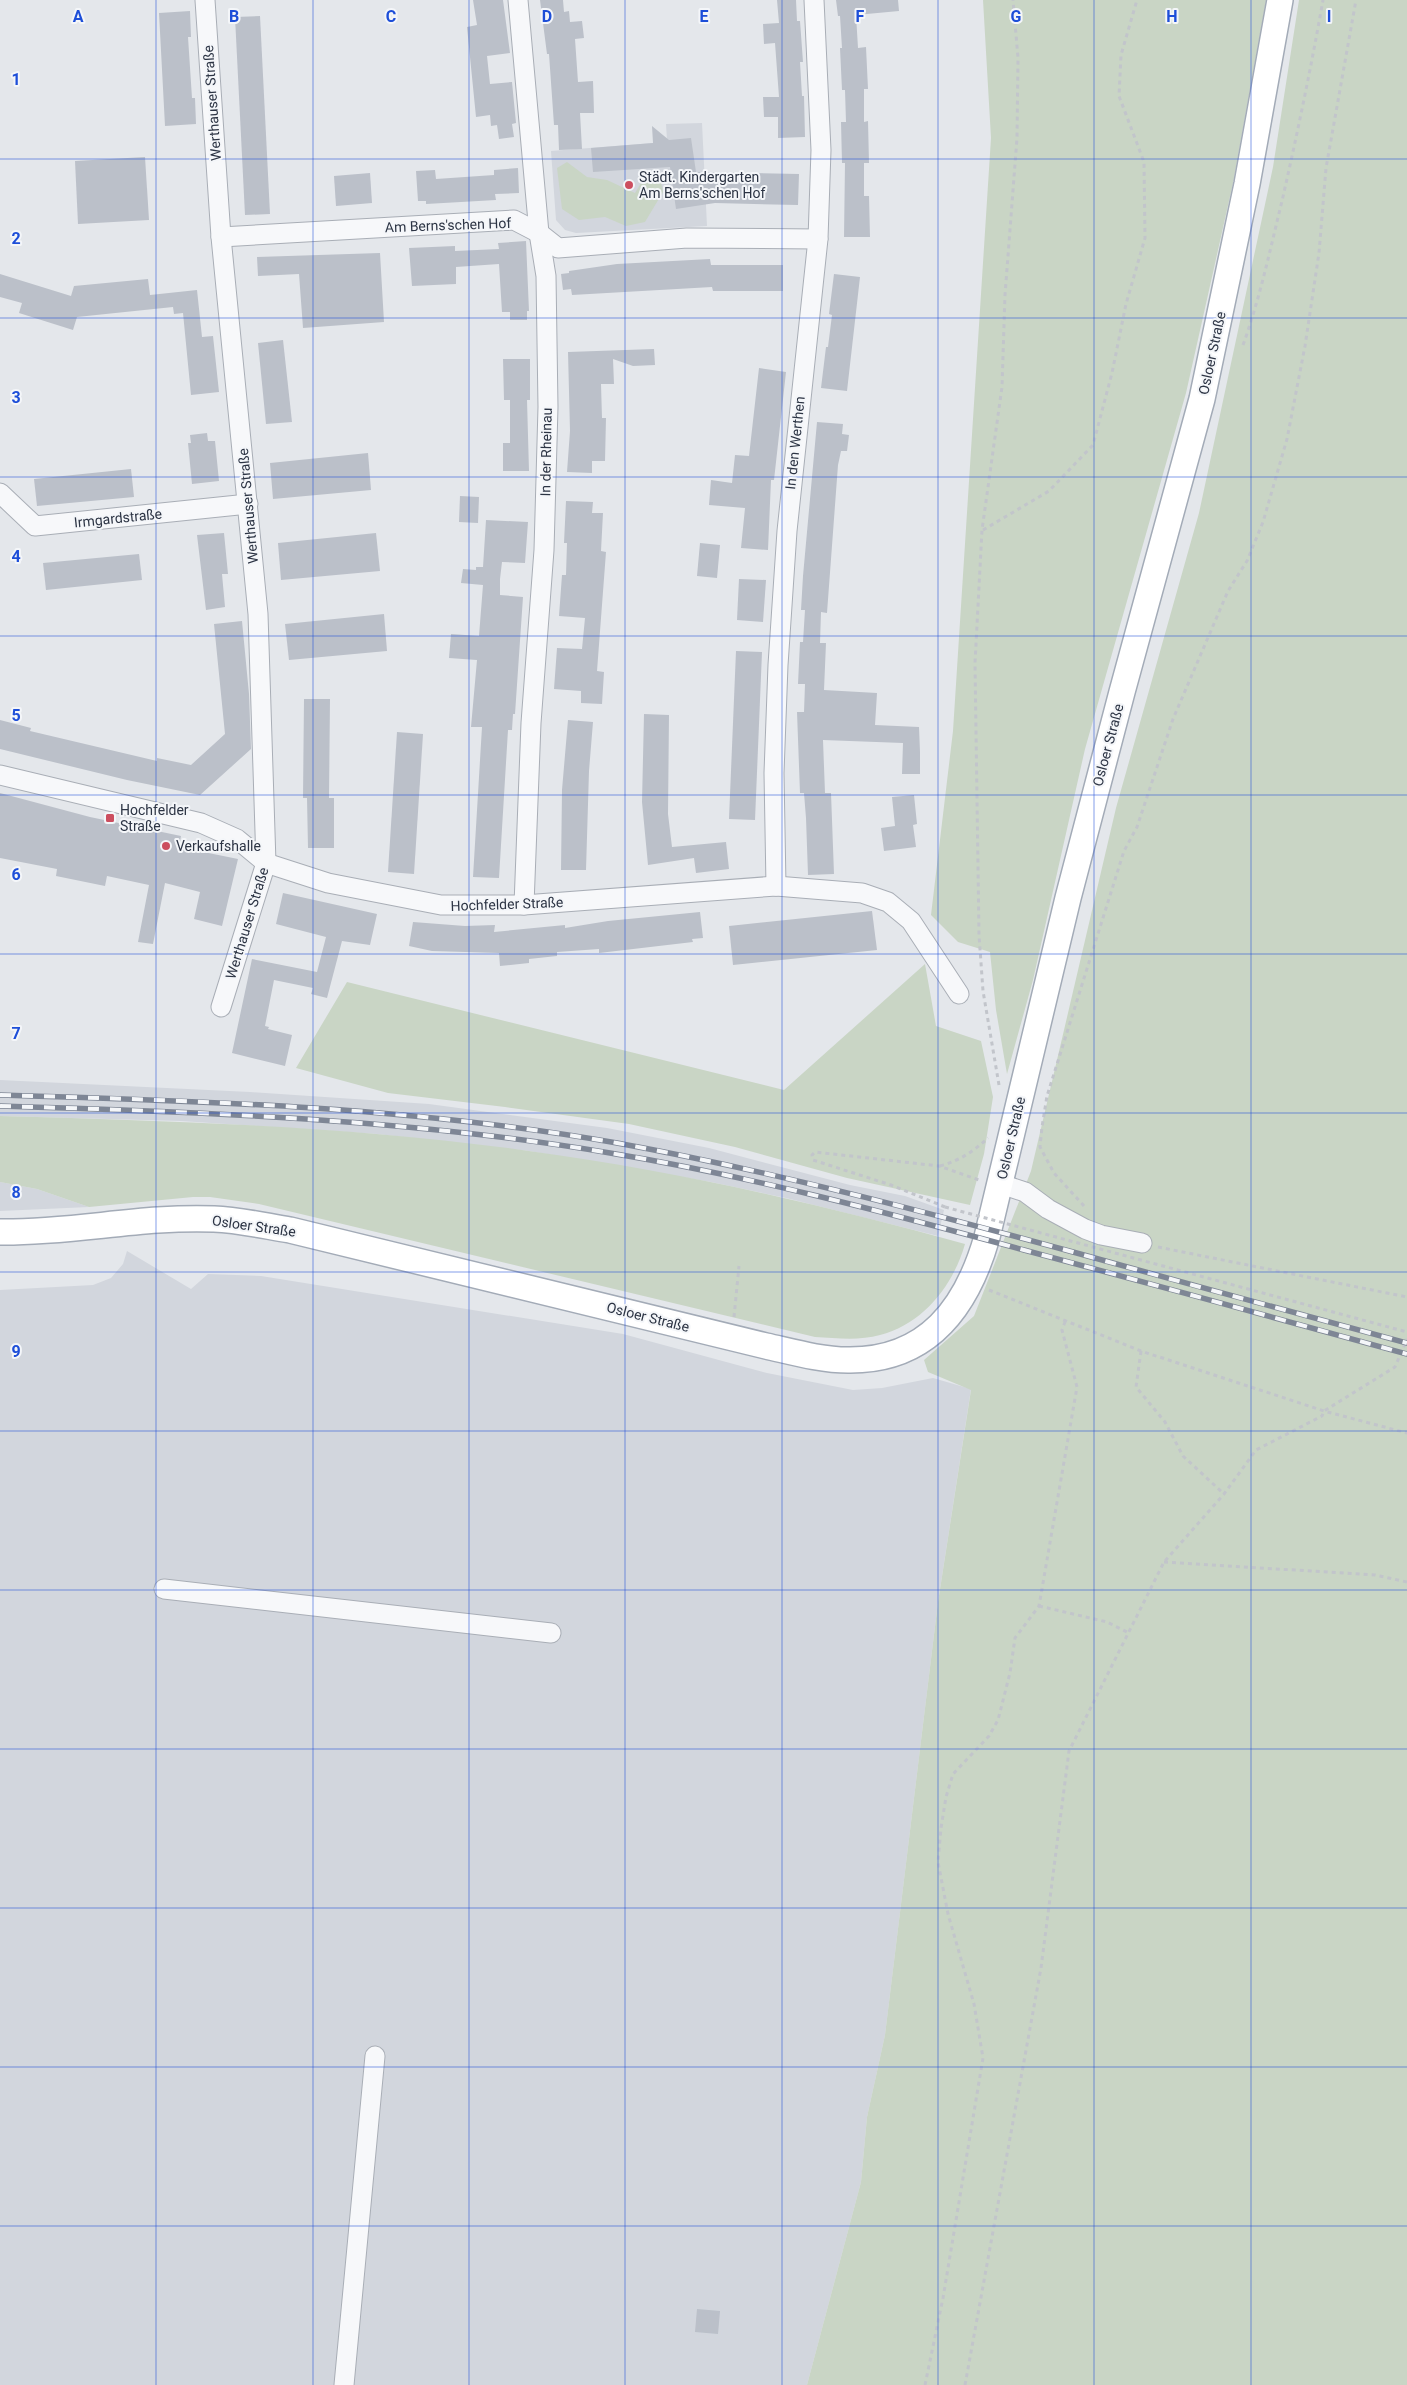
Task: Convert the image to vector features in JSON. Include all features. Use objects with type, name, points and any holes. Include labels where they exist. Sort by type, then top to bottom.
[{"type":"main road","name":"Osloer Straße","points":[[0,1232],[71,1230],[150,1222],[216,1219],[290,1230],[731,1337],[828,1358],[848,1360],[885,1356],[904,1350],[938,1328],[953,1313],[971,1283],[988,1237],[993,1183],[1122,692],[1202,399],[1247,184],[1280,0]]},
{"type":"street","name":"Werthauser Straße","points":[[205,0],[221,237],[258,614],[266,863],[221,1007]]},
{"type":"street","name":"In der Rheinau","points":[[518,0],[539,233],[546,276],[548,406],[544,550],[531,723],[524,905]]},
{"type":"street","name":"In den Werthen","points":[[776,886],[774,773],[782,598],[798,407],[818,239],[821,150],[814,0]]},
{"type":"street","name":"Am Berns'schen Hof","points":[[221,237],[514,220],[539,233],[558,248],[687,238],[818,239]]},
{"type":"street","name":"Irmgardstraße","points":[[0,493],[35,526],[248,504]]},
{"type":"street","name":"Hochfelder Straße","points":[[0,775],[201,823],[237,839],[266,863],[328,883],[441,905],[524,905],[776,886],[862,893],[888,902],[911,921],[959,994]]},
{"type":"street","points":[[993,1183],[1025,1192],[1054,1213],[1101,1235],[1142,1244]]},
{"type":"street","points":[[164,1589],[551,1633]]},
{"type":"street","points":[[344,2385],[353,2365],[375,2056]]},
{"type":"path","points":[[1000,1087],[983,990],[979,935],[975,663],[982,530],[1002,387],[1005,294],[1017,138],[1018,58],[1014,0]]},
{"type":"path","points":[[982,530],[1049,490],[1093,445],[1112,373],[1126,304],[1145,238],[1144,162],[1120,96],[1121,55],[1137,0]]},
{"type":"path","points":[[1243,344],[1256,307],[1283,194],[1313,57],[1323,0]]},
{"type":"path","points":[[1101,1235],[1095,1216],[1054,1173],[1040,1147],[1047,1096],[1102,928],[1110,890],[1118,867],[1137,827],[1173,719],[1228,591],[1247,561],[1263,522],[1287,439],[1307,336],[1319,253],[1326,168],[1356,0]]},
{"type":"path","points":[[939,1166],[954,1162],[976,1148],[993,1132],[992,1141]]},
{"type":"path","points":[[993,1183],[939,1166],[815,1152],[812,1155],[813,1160],[891,1185],[945,1207],[1407,1332]]},
{"type":"path","points":[[976,1216],[978,1208]]},
{"type":"path","points":[[1142,1244],[1407,1297]]},
{"type":"path","points":[[731,1337],[738,1296],[739,1266]]},
{"type":"path","points":[[971,1283],[1140,1351],[1324,1411],[1407,1433]]},
{"type":"path","points":[[925,2385],[943,2298],[983,2058],[974,2004],[948,1914],[938,1862],[941,1828],[946,1797],[953,1774],[989,1736],[998,1720],[1010,1672],[1015,1638],[1039,1606],[1077,1387],[1062,1330],[1065,1322]]},
{"type":"path","points":[[965,2385],[1041,1968],[1069,1751],[1164,1562],[1224,1494],[1256,1450],[1322,1416],[1324,1411],[1395,1367],[1407,1339]]},
{"type":"path","points":[[1140,1351],[1136,1386],[1165,1422],[1184,1456],[1224,1494]]},
{"type":"path","points":[[1164,1562],[1375,1575],[1407,1582]]},
{"type":"path","points":[[1039,1606],[1107,1622],[1129,1633]]},
{"type":"shaded area","name":"Städt. Kindergarten Am Berns'schen Hof","points":[[702,123],[707,226],[576,233],[565,230],[556,220],[551,151],[653,143],[667,140],[666,124]]},
{"type":"shaded area","points":[[0,1080],[250,1092],[429,1104],[607,1128],[709,1148],[850,1185],[905,1196],[944,1210],[938,1236],[786,1198],[711,1182],[529,1151],[377,1134],[181,1121],[0,1116]]},
{"type":"shaded area","points":[[0,1182],[37,1189],[89,1207],[0,1211]]},
{"type":"shaded area","points":[[127,1251],[191,1289],[208,1274],[261,1276],[623,1334],[767,1373],[853,1390],[882,1388],[933,1378],[971,1389],[938,1602],[885,2035],[867,2117],[861,2182],[807,2385],[0,2385],[0,1290],[93,1285],[111,1278],[123,1264]]},
{"type":"green space","points":[[983,0],[1266,0],[1233,183],[1186,393],[1085,749],[1033,980],[1007,1074],[996,1010],[990,952],[958,942],[931,915],[953,731],[991,138]]},
{"type":"green space","points":[[1299,0],[1407,0],[1407,2385],[807,2385],[861,2182],[867,2117],[885,2035],[938,1602],[971,1390],[928,1372],[924,1360],[974,1316],[1031,1171],[1116,808],[1199,513],[1273,167]]},
{"type":"green space","points":[[567,162],[587,177],[607,180],[635,193],[644,178],[661,182],[663,192],[645,222],[626,226],[605,217],[579,220],[562,209],[557,168]]},
{"type":"green space","points":[[925,964],[936,1026],[981,1041],[993,1097],[984,1154],[970,1205],[847,1178],[735,1147],[629,1124],[388,1093],[296,1068],[347,982],[784,1090]]},
{"type":"green space","points":[[0,1116],[132,1120],[331,1130],[529,1151],[639,1168],[748,1190],[857,1215],[965,1244],[960,1260],[944,1288],[923,1312],[910,1322],[896,1330],[872,1337],[848,1339],[815,1337],[259,1204],[210,1197],[193,1197],[89,1207],[37,1189],[0,1182]]},
{"type":"building","points":[[473,0],[503,0],[510,53],[487,56],[490,84],[512,82],[516,123],[512,124],[514,137],[499,139],[497,125],[491,126],[490,115],[476,117],[467,27],[477,25]]},
{"type":"building","points":[[540,0],[563,0],[564,12],[569,11],[570,22],[582,21],[584,38],[575,39],[578,82],[593,81],[594,113],[580,113],[582,149],[559,150],[558,125],[554,125],[549,54],[547,54]]},
{"type":"building","points":[[777,0],[796,0],[797,21],[800,21],[803,62],[800,62],[802,96],[804,96],[805,137],[778,138],[778,117],[764,117],[763,97],[779,97],[775,43],[764,44],[763,24],[779,23]]},
{"type":"building","points":[[836,0],[898,0],[899,11],[856,15],[858,48],[866,47],[868,89],[864,89],[864,122],[868,121],[869,163],[864,163],[864,196],[869,196],[870,237],[844,237],[845,163],[842,163],[841,122],[846,122],[845,90],[842,90],[840,16],[838,16]]},
{"type":"building","points":[[190,11],[191,37],[188,37],[192,98],[195,98],[196,124],[165,126],[159,13]]},
{"type":"building","points":[[260,16],[270,214],[245,215],[235,17]]},
{"type":"building","points":[[652,126],[669,140],[691,138],[696,172],[799,174],[798,205],[715,203],[676,209],[670,167],[593,172],[591,148],[653,143]]},
{"type":"building","points":[[145,157],[149,220],[78,224],[75,161]]},
{"type":"building","points":[[518,168],[519,193],[495,194],[496,200],[426,204],[426,201],[418,201],[416,171],[435,170],[436,179],[494,175],[494,170]]},
{"type":"building","points":[[370,173],[372,203],[336,206],[334,176]]},
{"type":"building","points":[[526,241],[529,311],[527,311],[527,320],[510,320],[510,312],[502,312],[499,264],[456,267],[456,284],[412,286],[409,248],[455,246],[455,251],[499,249],[498,243]]},
{"type":"building","points":[[380,253],[384,322],[303,328],[299,274],[258,276],[257,257]]},
{"type":"building","points":[[710,259],[711,265],[783,265],[783,291],[713,291],[712,287],[572,295],[571,289],[563,290],[561,274],[569,273],[569,271],[617,264]]},
{"type":"building","points":[[0,274],[71,296],[74,286],[148,279],[150,295],[197,290],[202,337],[213,336],[219,392],[191,395],[183,313],[174,314],[173,307],[77,317],[73,330],[19,313],[22,303],[0,297]]},
{"type":"building","points":[[834,274],[860,277],[847,391],[821,388],[832,315],[829,314]]},
{"type":"building","points":[[283,340],[292,422],[266,424],[258,343]]},
{"type":"building","points":[[654,349],[655,365],[633,366],[613,359],[614,384],[601,384],[602,418],[606,418],[605,461],[592,461],[592,473],[567,472],[570,431],[568,352]]},
{"type":"building","points":[[503,359],[530,359],[530,400],[527,400],[529,471],[503,471],[503,443],[510,443],[510,400],[504,400]]},
{"type":"building","points":[[759,368],[786,372],[774,480],[771,480],[768,550],[741,548],[745,508],[709,505],[711,480],[732,483],[735,455],[749,456]]},
{"type":"building","points":[[817,422],[843,424],[842,434],[849,435],[847,451],[841,451],[838,465],[827,613],[821,612],[820,643],[826,643],[824,690],[877,693],[875,725],[919,727],[920,774],[902,774],[903,743],[823,740],[825,793],[831,793],[834,874],[808,875],[804,793],[800,793],[797,712],[804,712],[805,684],[798,684],[800,642],[803,642],[805,610],[801,610]]},
{"type":"building","points":[[207,433],[208,441],[215,441],[219,481],[192,484],[188,443],[191,443],[190,435]]},
{"type":"building","points":[[368,453],[371,490],[273,499],[270,463]]},
{"type":"building","points":[[131,469],[134,497],[37,506],[34,479]]},
{"type":"building","points":[[460,496],[479,497],[478,523],[459,522]]},
{"type":"building","points":[[566,501],[593,502],[592,513],[603,513],[601,551],[606,552],[597,671],[604,672],[602,704],[581,703],[581,691],[554,689],[557,648],[582,649],[585,618],[559,616],[562,575],[566,575],[567,543],[564,543]]},
{"type":"building","points":[[486,520],[528,522],[525,563],[502,562],[500,579],[500,595],[523,597],[515,714],[513,714],[512,730],[508,730],[499,878],[473,877],[482,727],[471,727],[477,660],[449,658],[451,634],[479,636],[483,585],[461,583],[463,569],[476,570],[476,567],[483,567]]},
{"type":"building","points":[[224,533],[228,574],[222,574],[225,607],[206,610],[197,535]]},
{"type":"building","points":[[376,533],[380,571],[281,580],[278,543]]},
{"type":"building","points":[[700,543],[720,545],[717,578],[697,576]]},
{"type":"building","points":[[139,554],[142,580],[46,590],[43,563]]},
{"type":"building","points":[[739,579],[766,580],[763,622],[737,620]]},
{"type":"building","points":[[384,614],[387,651],[289,660],[285,624]]},
{"type":"building","points":[[242,621],[249,694],[251,749],[200,795],[127,780],[0,749],[0,720],[31,728],[30,731],[157,761],[157,758],[191,765],[225,734],[214,624]]},
{"type":"building","points":[[736,651],[762,652],[755,820],[729,819]]},
{"type":"building","points":[[304,699],[330,699],[329,798],[334,798],[334,848],[308,848],[307,798],[303,798]]},
{"type":"building","points":[[644,714],[669,715],[668,814],[672,847],[726,842],[729,869],[696,873],[694,858],[648,865],[642,802]]},
{"type":"building","points":[[568,720],[593,722],[589,771],[586,870],[561,870],[562,790]]},
{"type":"building","points":[[397,732],[423,734],[414,874],[388,872]]},
{"type":"building","points":[[0,793],[90,817],[181,836],[179,847],[238,859],[222,926],[194,919],[200,892],[165,883],[153,944],[138,942],[149,885],[107,876],[105,886],[56,876],[57,869],[0,858]]},
{"type":"building","points":[[914,795],[917,824],[913,825],[916,847],[884,851],[881,828],[895,826],[892,797]]},
{"type":"building","points":[[283,893],[377,914],[370,945],[342,941],[327,998],[311,994],[313,988],[274,980],[265,1026],[269,1027],[268,1029],[292,1035],[285,1066],[232,1053],[252,959],[317,972],[326,937],[276,924]]},
{"type":"building","points":[[872,911],[877,950],[733,965],[729,926]]},
{"type":"building","points":[[700,912],[703,938],[692,939],[693,942],[599,953],[599,949],[557,952],[557,956],[529,959],[529,963],[500,966],[499,953],[432,951],[409,946],[413,922],[465,926],[495,925],[494,932],[565,925],[565,928],[608,921]]},
{"type":"building","points":[[697,2309],[720,2311],[718,2334],[695,2332]]},
{"type":"railway","points":[[0,1095],[232,1103],[310,1108],[464,1121],[617,1143],[732,1166],[903,1207],[1407,1343]]},
{"type":"railway","points":[[0,1106],[153,1111],[382,1125],[534,1141],[662,1162],[767,1184],[870,1209],[1407,1354]]},
{"type":"place","name":"Städt. Kindergarten Am Berns'schen Hof","points":[[629,185]]},
{"type":"place","name":"Hochfelder Straße","points":[[110,818]]},
{"type":"place","name":"Verkaufshalle","points":[[166,846]]}]
